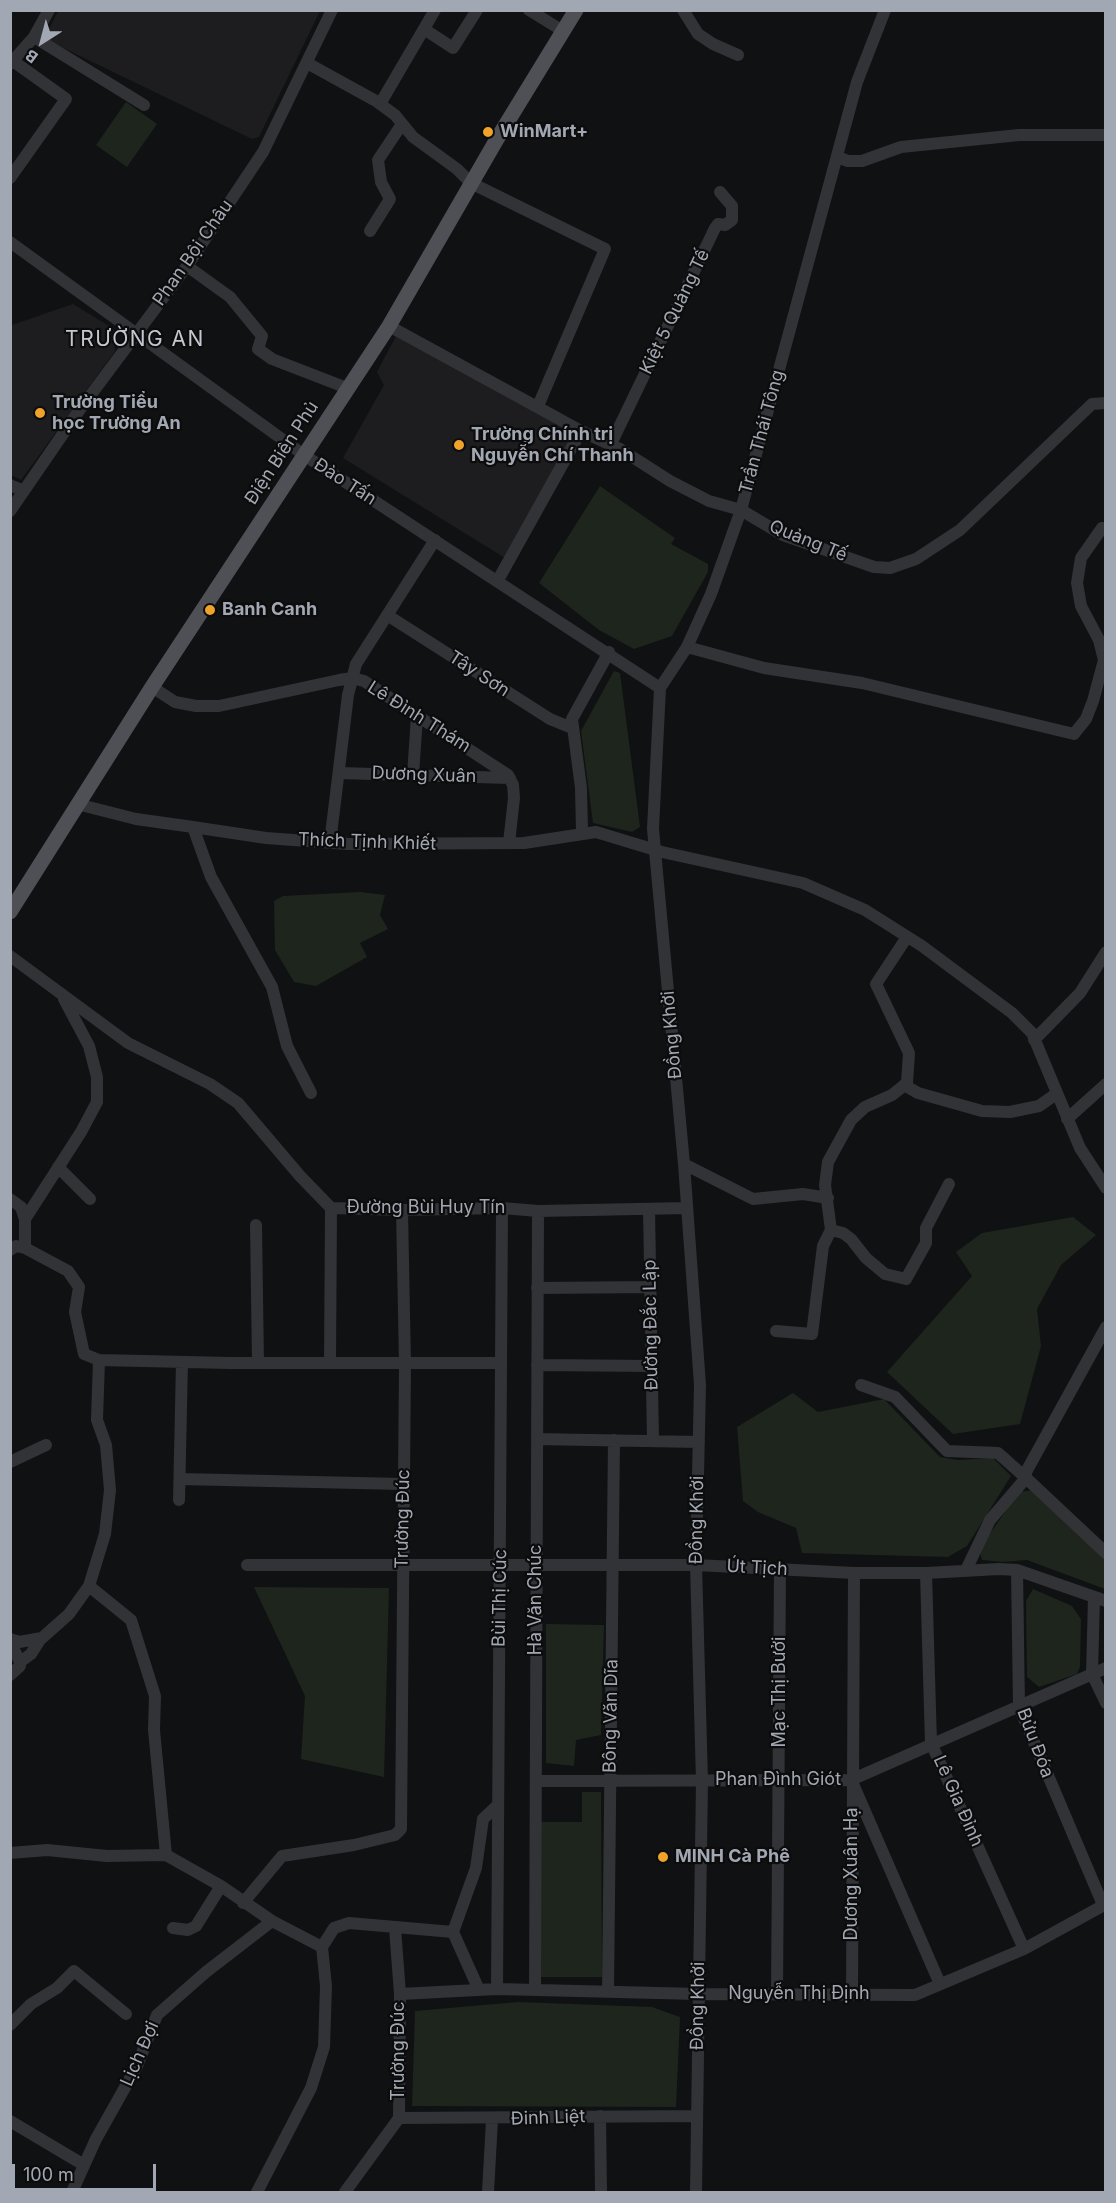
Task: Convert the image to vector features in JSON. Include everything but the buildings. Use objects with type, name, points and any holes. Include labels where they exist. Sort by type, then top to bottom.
[{"type":"main road","name":"Điện Biên Phủ","points":[[10,912],[152,687],[389,326],[471,183],[576,10]]},
{"type":"street","points":[[10,178],[66,99],[12,63],[34,38],[49,10]]},
{"type":"street","name":"Phan Bội Châu","points":[[10,511],[136,333],[187,266],[263,152],[332,10]]},
{"type":"street","points":[[380,104],[435,10]]},
{"type":"street","points":[[424,29],[453,48],[477,10]]},
{"type":"street","points":[[529,10],[563,31]]},
{"type":"street","points":[[683,10],[698,34],[713,44],[738,54]]},
{"type":"street","name":"Trần Thái Tông","points":[[656,850],[653,829],[654,777],[660,688],[687,647],[711,594],[741,510],[857,82],[885,10]]},
{"type":"street","points":[[34,38],[144,105]]},
{"type":"street","points":[[307,63],[380,104],[413,137],[457,169],[471,183],[605,249],[538,406]]},
{"type":"street","points":[[370,231],[390,199],[381,182],[378,160],[402,124]]},
{"type":"street","points":[[837,157],[848,161],[862,160],[900,147],[1011,135],[1106,135]]},
{"type":"street","name":"Kiệt 5 Quảng Tế","points":[[610,444],[715,228],[718,224],[725,225],[732,220],[732,206],[720,192]]},
{"type":"street","name":"Đào Tấn","points":[[10,242],[304,455],[609,652],[660,688]]},
{"type":"street","points":[[187,266],[230,297],[262,336],[258,348],[272,359],[347,388]]},
{"type":"street","name":"Quảng Tế","points":[[389,326],[580,431],[610,444],[709,501],[741,510],[783,535],[874,567],[890,568],[916,559],[960,530],[1092,404],[1106,403]]},
{"type":"street","points":[[498,580],[580,431]]},
{"type":"street","points":[[10,485],[24,491]]},
{"type":"street","points":[[687,647],[765,668],[862,683],[1074,734],[1086,719],[1104,660],[1099,640],[1081,606],[1077,583],[1081,558],[1102,528]]},
{"type":"street","points":[[330,843],[352,678],[356,664],[435,540]]},
{"type":"street","name":"Tây Sơn","points":[[387,615],[550,719],[572,728]]},
{"type":"street","points":[[582,832],[581,788],[572,728],[574,714],[609,652]]},
{"type":"street","name":"Lê Đình Thám","points":[[152,687],[175,702],[196,706],[219,706],[352,678],[364,681],[502,769],[510,778]]},
{"type":"street","points":[[413,775],[417,716]]},
{"type":"street","name":"Dương Xuân","points":[[339,773],[510,778]]},
{"type":"street","points":[[509,843],[514,798],[510,778]]},
{"type":"street","name":"Thích Tịnh Khiết","points":[[77,804],[136,819],[330,843],[509,843],[596,832],[656,850],[803,883],[865,910],[907,937],[1012,1013],[1032,1033],[1080,1148],[1106,1188]]},
{"type":"street","points":[[193,827],[211,877],[272,987],[287,1046],[311,1093]]},
{"type":"street","name":"Đồng Khởi","points":[[656,850],[684,1164],[700,1385],[696,1565],[702,1781],[696,2193]]},
{"type":"street","points":[[776,1331],[812,1334],[822,1255],[831,1230],[825,1185],[828,1162],[851,1120],[864,1107],[892,1095],[907,1083],[909,1053],[876,984],[907,937]]},
{"type":"street","points":[[1034,1040],[1080,993],[1106,952]]},
{"type":"street","name":"Đường Bùi Huy Tín","points":[[10,956],[128,1043],[210,1084],[238,1103],[300,1176],[331,1208],[402,1210],[502,1208],[537,1211],[687,1208]]},
{"type":"street","points":[[25,1219],[81,1132],[97,1102],[97,1077],[89,1046],[63,996]]},
{"type":"street","points":[[1067,1119],[1106,1084]]},
{"type":"street","points":[[904,1085],[918,1093],[982,1111],[1010,1112],[1039,1106],[1056,1094]]},
{"type":"street","points":[[684,1164],[753,1198],[803,1194],[828,1198]]},
{"type":"street","points":[[58,1167],[90,1199]]},
{"type":"street","points":[[831,1230],[843,1233],[851,1239],[885,1274],[906,1279],[926,1243],[926,1228],[949,1185]]},
{"type":"street","points":[[10,1199],[21,1207],[25,1219],[25,1248]]},
{"type":"street","points":[[330,1363],[331,1208]]},
{"type":"street","name":"Bùi Thị Cúc","points":[[497,1989],[502,1208]]},
{"type":"street","name":"Đường Đắc Lập","points":[[649,1209],[653,1441]]},
{"type":"street","name":"Trường Đúc","points":[[243,1902],[282,1856],[354,1845],[395,1835],[401,1829],[405,1364],[402,1210]]},
{"type":"street","name":"Hà Văn Chúc","points":[[535,1990],[537,1211]]},
{"type":"street","points":[[256,1225],[258,1363]]},
{"type":"street","points":[[10,1250],[16,1246],[25,1248],[68,1271],[79,1287],[75,1312],[84,1354],[99,1360],[258,1363],[500,1363]]},
{"type":"street","points":[[537,1288],[651,1287]]},
{"type":"street","points":[[966,1570],[990,1520],[1026,1478],[1028,1465],[1106,1327]]},
{"type":"street","points":[[10,1675],[20,1662],[32,1654],[41,1638],[69,1614],[89,1586],[105,1534],[110,1490],[106,1445],[98,1420],[99,1360]]},
{"type":"street","points":[[179,1500],[182,1362]]},
{"type":"street","points":[[537,1365],[652,1366]]},
{"type":"street","points":[[861,1385],[895,1396],[947,1451],[998,1453],[1106,1552]]},
{"type":"street","points":[[537,1439],[699,1442]]},
{"type":"street","name":"Bông Văn Dĩa","points":[[608,1991],[614,1440]]},
{"type":"street","points":[[10,1462],[46,1445]]},
{"type":"street","points":[[180,1479],[404,1484]]},
{"type":"street","name":"Út Tịch","points":[[248,1565],[696,1565],[854,1573],[1017,1570],[1100,1599]]},
{"type":"street","name":"Mạc Thị Bưởi","points":[[777,1994],[780,1569]]},
{"type":"street","name":"Bửu Đóa","points":[[1017,1570],[1019,1707],[1104,1904]]},
{"type":"street","name":"Dương Xuân Hạ","points":[[852,1994],[851,1780],[854,1573]]},
{"type":"street","name":"Lê Gia Đỉnh","points":[[926,1573],[931,1743],[1024,1949]]},
{"type":"street","points":[[89,1586],[131,1620],[155,1696],[154,1730],[166,1855]]},
{"type":"street","points":[[1100,1599],[1092,1674],[1106,1703]]},
{"type":"street","points":[[10,1641],[19,1642],[41,1638]]},
{"type":"street","points":[[10,1641],[20,1662]]},
{"type":"street","name":"Phan Đình Giót","points":[[536,1781],[851,1780],[1106,1668]]},
{"type":"street","points":[[851,1780],[940,1984]]},
{"type":"street","points":[[479,1990],[453,1932],[476,1868],[483,1819],[498,1805]]},
{"type":"street","points":[[10,1853],[47,1850],[107,1856],[166,1855],[221,1886],[272,1921],[322,1947]]},
{"type":"street","points":[[173,1928],[188,1930],[196,1926],[221,1886]]},
{"type":"street","name":"Nguyễn Thị Định","points":[[400,1994],[497,1989],[698,1994],[915,1995],[1024,1949],[1104,1904]]},
{"type":"street","name":"Lịch Đợi","points":[[72,2193],[84,2165],[137,2066],[157,2015],[206,1972],[272,1921]]},
{"type":"street","points":[[257,2193],[311,2088],[324,2048],[326,1986],[322,1947],[334,1928],[349,1923],[453,1932]]},
{"type":"street","name":"Trường Đúc","points":[[345,2193],[399,2118],[400,1994],[395,1928]]},
{"type":"street","points":[[10,2025],[31,2004],[57,1988],[74,1971],[126,2014]]},
{"type":"street","points":[[600,2116],[601,2193]]},
{"type":"street","name":"Đinh Liệt","points":[[399,2118],[492,2120],[600,2116],[697,2116]]},
{"type":"street","points":[[488,2193],[492,2120]]},
{"type":"street","points":[[10,2121],[84,2165]]},
{"type":"shaded area","points":[[58,11],[320,11],[259,137],[252,139],[49,41],[47,33]]},
{"type":"shaded area","points":[[126,102],[157,124],[127,167],[96,145]]},
{"type":"shaded area","name":"Trường Tiểu học Trường An","points":[[73,304],[114,329],[115,351],[21,480],[11,475],[12,325]]},
{"type":"shaded area","name":"Trường Chính trị Nguyễn Chí Thanh","points":[[396,336],[575,432],[505,558],[343,458],[384,385],[377,372]]},
{"type":"shaded area","points":[[600,486],[675,538],[671,544],[708,564],[708,572],[672,636],[634,649],[599,630],[539,583]]},
{"type":"shaded area","points":[[614,671],[620,673],[640,827],[632,832],[593,823],[581,731]]},
{"type":"shaded area","points":[[360,892],[385,895],[380,915],[388,929],[360,943],[367,957],[316,986],[294,982],[275,950],[274,901],[283,896]]},
{"type":"shaded area","points":[[1073,1217],[1096,1235],[1061,1265],[1037,1309],[1041,1346],[1020,1424],[953,1434],[887,1372],[972,1276],[956,1252],[982,1233]]},
{"type":"shaded area","points":[[793,1393],[818,1412],[884,1399],[940,1457],[958,1460],[993,1458],[1011,1476],[967,1546],[948,1557],[802,1553],[796,1528],[758,1512],[743,1501],[737,1427]]},
{"type":"shaded area","points":[[1033,1490],[1105,1559],[1105,1589],[1027,1560],[1003,1562],[982,1560],[979,1549],[1019,1492]]},
{"type":"shaded area","points":[[254,1587],[389,1588],[384,1777],[301,1759],[305,1696]]},
{"type":"shaded area","points":[[1033,1589],[1072,1606],[1081,1619],[1080,1667],[1077,1674],[1039,1687],[1027,1677],[1026,1601]]},
{"type":"shaded area","points":[[546,1624],[604,1625],[601,1735],[576,1740],[574,1766],[546,1763]]},
{"type":"shaded area","points":[[582,1792],[601,1792],[602,1977],[541,1977],[540,1822],[582,1822]]},
{"type":"shaded area","points":[[518,2002],[652,2007],[680,2017],[676,2107],[412,2106],[415,2011]]},
{"type":"place","name":"WinMart+","points":[[488,132]]},
{"type":"place","name":"Trường Tiểu học Trường An","points":[[40,413]]},
{"type":"place","name":"Trường Chính trị Nguyễn Chí Thanh","points":[[459,445]]},
{"type":"place","name":"Banh Canh","points":[[210,610]]},
{"type":"place","name":"MINH Cà Phê","points":[[663,1857]]},
{"type":"district","name":"TRƯỜNG AN","points":[[135,340]]}]
